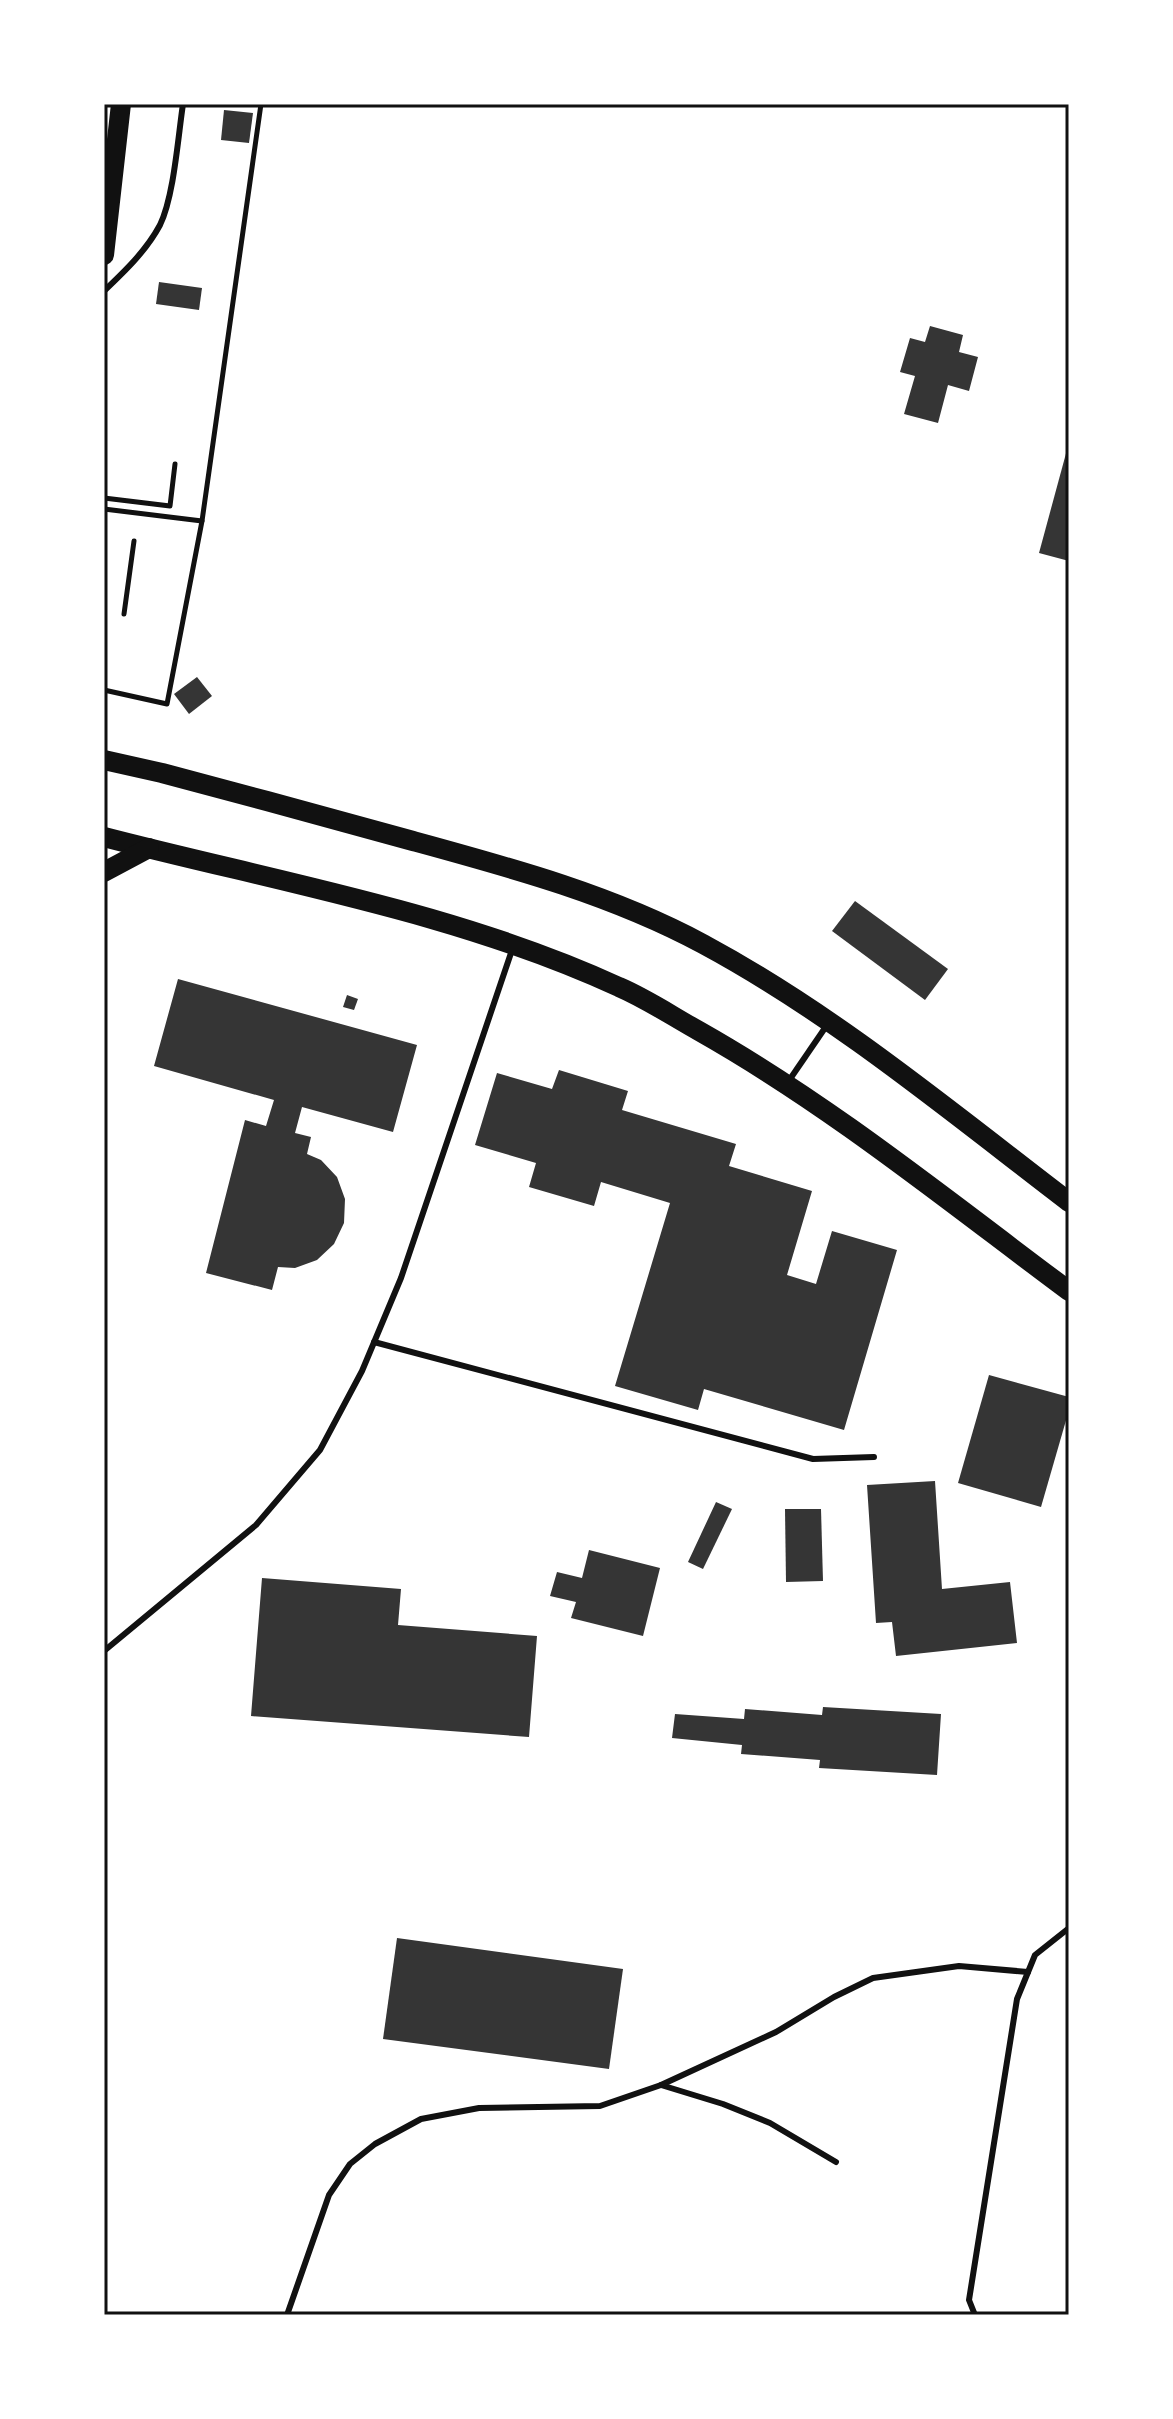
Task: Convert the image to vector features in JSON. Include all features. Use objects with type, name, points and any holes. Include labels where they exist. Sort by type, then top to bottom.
[{"type":"main road","points":[[104,255],[121,104]]},
{"type":"main road","points":[[104,760],[538,875],[610,902],[703,944],[856,1040],[1069,1202]]},
{"type":"main road","points":[[104,837],[363,900],[514,945],[622,988],[787,1084],[1069,1291]]},
{"type":"main road","points":[[104,872],[149,848]]},
{"type":"lane","points":[[104,291],[136,260],[161,224],[183,104]]},
{"type":"lane","points":[[104,1651],[256,1525],[320,1450],[362,1371],[401,1278],[514,945]]},
{"type":"lane","points":[[787,1084],[829,1022]]},
{"type":"lane","points":[[374,1342],[813,1459],[874,1457]]},
{"type":"lane","points":[[975,2315],[969,2300],[1017,1999],[1035,1955],[1069,1928]]},
{"type":"lane","points":[[287,2315],[329,2195],[350,2164],[375,2144],[421,2119],[479,2108],[600,2106],[661,2085],[776,2032],[873,1978],[959,1966],[1028,1972]]},
{"type":"lane","points":[[661,2085],[723,2104],[770,2123],[836,2162]]},
{"type":"path","points":[[104,690],[167,704],[202,521],[261,104]]},
{"type":"path","points":[[104,498],[170,506],[175,464]]},
{"type":"path","points":[[104,509],[202,521]]},
{"type":"path","points":[[124,614],[134,541]]},
{"type":"building","points":[[224,110],[253,113],[249,143],[221,140]]},
{"type":"building","points":[[159,282],[202,288],[199,310],[156,304]]},
{"type":"building","points":[[930,326],[963,335],[959,352],[978,357],[969,391],[948,385],[938,423],[904,414],[915,376],[900,372],[910,338],[925,342]]},
{"type":"building","points":[[1069,446],[1069,561],[1039,553]]},
{"type":"building","points":[[197,677],[212,696],[189,714],[174,694]]},
{"type":"building","points":[[855,901],[948,969],[925,1000],[832,931]]},
{"type":"building","points":[[178,979],[417,1045],[393,1132],[302,1107],[295,1133],[311,1137],[307,1154],[321,1160],[337,1177],[345,1199],[344,1223],[334,1244],[317,1260],[295,1268],[278,1267],[272,1290],[206,1273],[245,1120],[266,1126],[274,1100],[154,1066]]},
{"type":"building","points":[[347,995],[358,999],[354,1010],[343,1007]]},
{"type":"building","points":[[559,1070],[628,1091],[622,1110],[736,1144],[729,1166],[812,1191],[787,1275],[816,1284],[832,1231],[897,1250],[844,1430],[704,1389],[698,1410],[615,1386],[670,1203],[601,1182],[594,1206],[529,1187],[536,1163],[475,1145],[497,1073],[552,1089]]},
{"type":"building","points":[[989,1375],[1069,1397],[1069,1410],[1041,1507],[958,1483]]},
{"type":"building","points":[[935,1481],[942,1589],[1010,1582],[1017,1643],[896,1656],[892,1622],[876,1623],[867,1485]]},
{"type":"building","points":[[716,1502],[732,1509],[703,1569],[688,1562]]},
{"type":"building","points":[[785,1509],[821,1509],[823,1581],[786,1582]]},
{"type":"building","points":[[589,1550],[660,1568],[643,1636],[571,1618],[576,1602],[550,1596],[557,1572],[582,1578]]},
{"type":"building","points":[[262,1578],[401,1589],[398,1625],[537,1636],[529,1737],[251,1716]]},
{"type":"building","points":[[823,1707],[941,1714],[937,1775],[819,1768],[820,1760],[741,1754],[742,1745],[672,1738],[675,1714],[744,1719],[745,1709],[822,1715]]},
{"type":"building","points":[[397,1938],[623,1969],[609,2069],[383,2039]]}]
